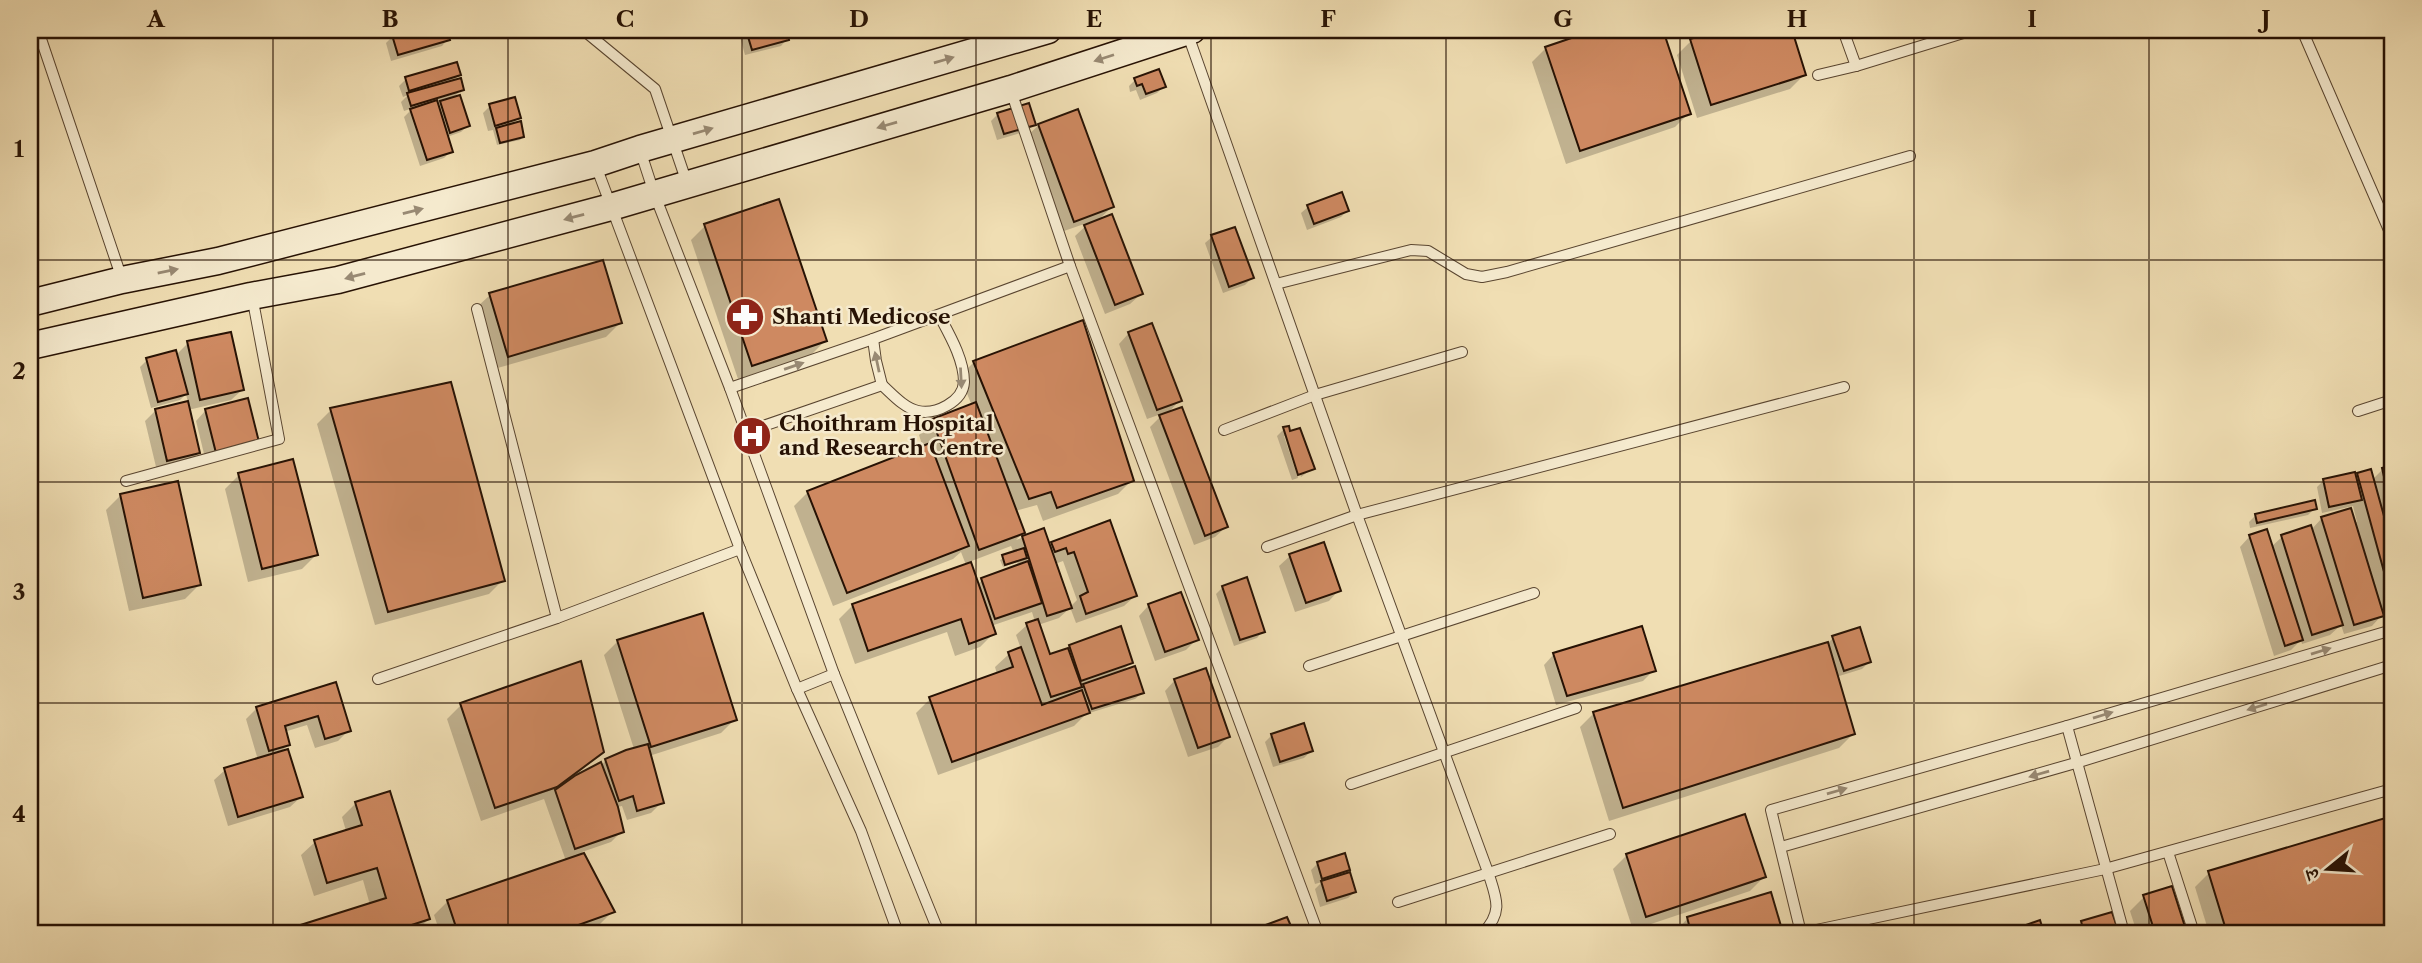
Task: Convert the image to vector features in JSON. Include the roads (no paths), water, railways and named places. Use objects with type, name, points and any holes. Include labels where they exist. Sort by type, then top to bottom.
[{"type":"main road","points":[[30,303],[122,280],[218,261],[595,164],[1048,30]]},
{"type":"main road","points":[[30,346],[251,296],[338,280],[611,207],[1011,89],[1190,31]]},
{"type":"lane","points":[[38,30],[122,280]]},
{"type":"lane","points":[[586,30],[655,89],[687,183]]},
{"type":"lane","points":[[1843,30],[1856,66]]},
{"type":"lane","points":[[1818,75],[1973,30]]},
{"type":"lane","points":[[2302,30],[2392,237]]},
{"type":"lane","points":[[1190,31],[1357,515],[1488,872],[1498,905],[1493,923],[1483,933]]},
{"type":"lane","points":[[1011,89],[1070,266],[1318,933]]},
{"type":"lane","points":[[640,149],[654,193],[730,388],[834,674],[939,933]]},
{"type":"lane","points":[[1276,284],[1411,250],[1428,251],[1466,274],[1482,277],[1507,272],[1910,156]]},
{"type":"lane","points":[[595,164],[740,550],[797,689],[861,831],[898,933]]},
{"type":"lane","points":[[730,388],[873,339],[1070,266]]},
{"type":"lane","points":[[126,481],[279,439],[251,296]]},
{"type":"lane","points":[[478,309],[557,618]]},
{"type":"lane","points":[[873,339],[882,385],[906,405],[918,411],[935,410],[954,402],[964,383],[962,369],[939,315]]},
{"type":"lane","points":[[1224,430],[1315,395],[1462,352]]},
{"type":"lane","points":[[746,432],[882,385]]},
{"type":"lane","points":[[1267,547],[1357,515],[1844,387]]},
{"type":"lane","points":[[2358,411],[2392,401]]},
{"type":"lane","points":[[378,679],[557,618],[740,550]]},
{"type":"lane","points":[[1309,666],[1534,593]]},
{"type":"lane","points":[[2392,630],[1771,810],[1801,933],[2105,869],[2392,789]]},
{"type":"lane","points":[[1781,847],[2078,762],[2392,665]]},
{"type":"lane","points":[[797,689],[834,674]]},
{"type":"lane","points":[[1351,783],[1576,708]]},
{"type":"lane","points":[[2067,726],[2124,933]]},
{"type":"lane","points":[[1398,902],[1610,834]]},
{"type":"lane","points":[[2168,852],[2194,933]]},
{"type":"place","name":"Shanti Medicose","points":[[745,317]]},
{"type":"place","name":"Choithram Hospital and Research Centre","points":[[752,436]]}]
